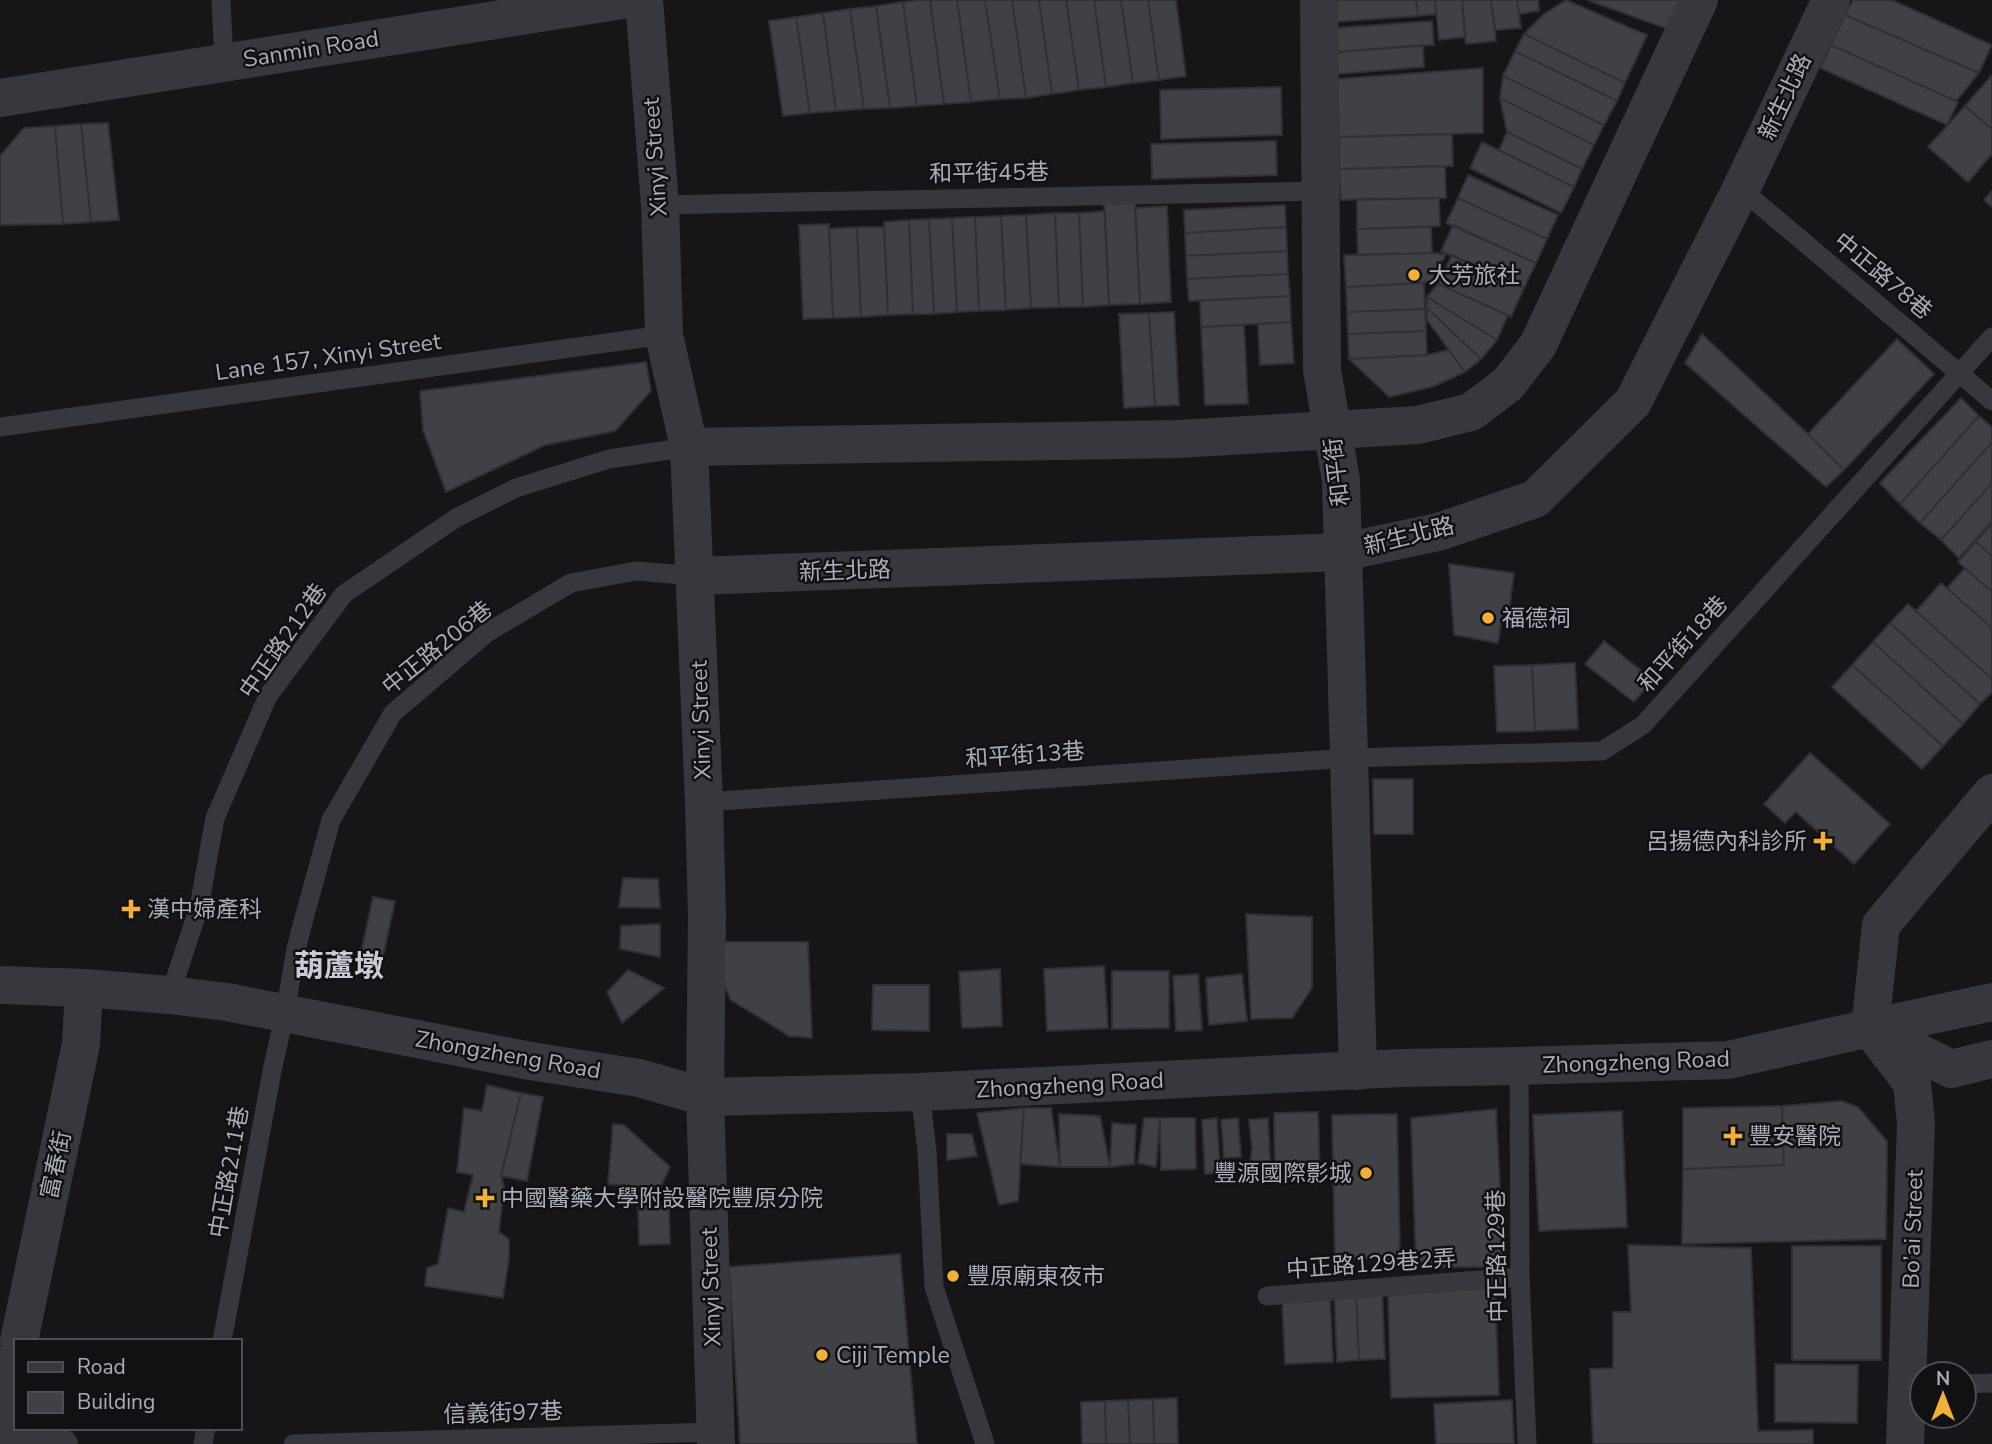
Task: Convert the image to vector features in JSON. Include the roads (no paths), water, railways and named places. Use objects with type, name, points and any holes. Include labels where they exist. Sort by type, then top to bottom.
[{"type":"street","name":"Sanmin Road","points":[[0,98],[622,0]]},
{"type":"street","name":"Xinyi Street","points":[[644,0],[660,205],[664,335],[689,447],[704,802],[707,915],[705,1097],[716,1438]]},
{"type":"street","name":"和平街","points":[[1319,0],[1322,370],[1341,480],[1358,1071]]},
{"type":"street","points":[[689,447],[1178,439],[1418,425],[1471,412],[1508,384],[1538,345],[1699,0]]},
{"type":"street","name":"新生北路","points":[[695,576],[1343,552],[1438,531],[1535,499],[1633,402],[1741,189],[1831,0]]},
{"type":"street","points":[[1992,793],[1881,925],[1870,1028],[1951,1069],[1992,1059]]},
{"type":"street","name":"Zhongzheng Road","points":[[0,985],[84,988],[227,1002],[530,1061],[639,1078],[705,1097],[920,1092],[1401,1068],[1728,1060],[1992,1002]]},
{"type":"street","name":"富春街","points":[[19,1339],[82,1044],[84,988]]},
{"type":"street","name":"Bo’ai Street","points":[[1870,1028],[1912,1083],[1915,1153],[1915,1360]]},
{"type":"street","points":[[14,1368],[0,1436],[64,1444]]},
{"type":"lane","points":[[221,0],[224,63]]},
{"type":"lane","name":"中正路78巷","points":[[1741,189],[1992,401]]},
{"type":"lane","name":"和平街45巷","points":[[660,205],[1320,191]]},
{"type":"lane","name":"Lane 157, Xinyi Street","points":[[0,427],[664,335]]},
{"type":"lane","name":"和平街18巷","points":[[1350,758],[1602,751],[1643,725],[1992,337]]},
{"type":"lane","name":"中正路212巷","points":[[170,995],[199,907],[215,818],[268,696],[344,594],[456,518],[516,488],[609,459],[689,447]]},
{"type":"lane","name":"中正路206巷","points":[[285,1013],[296,948],[331,821],[393,713],[488,632],[571,583],[636,571],[695,576]]},
{"type":"lane","name":"和平街13巷","points":[[704,802],[1350,758]]},
{"type":"lane","name":"中正路211巷","points":[[222,1339],[285,1013]]},
{"type":"lane","name":"中正路129巷","points":[[1519,1066],[1520,1278],[1527,1444]]},
{"type":"lane","points":[[920,1092],[928,1151],[934,1287],[985,1444]]},
{"type":"lane","name":"中正路129巷2弄","points":[[1267,1296],[1520,1278]]},
{"type":"lane","name":"信義街97巷","points":[[293,1444],[716,1438]]},
{"type":"place","name":"大芳旅社","points":[[1414,275]]},
{"type":"place","name":"福德祠","points":[[1488,618]]},
{"type":"place","name":"呂揚德內科診所","points":[[1823,841]]},
{"type":"place","name":"漢中婦產科","points":[[131,909]]},
{"type":"place","name":"豐安醫院","points":[[1733,1136]]},
{"type":"place","name":"豐源國際影城","points":[[1366,1173]]},
{"type":"place","name":"中國醫藥大學附設醫院豐原分院","points":[[485,1198]]},
{"type":"place","name":"豐原廟東夜市","points":[[953,1276]]},
{"type":"place","name":"Ciji Temple","points":[[822,1355]]},
{"type":"district","name":"葫蘆墩","points":[[339,966]]}]
